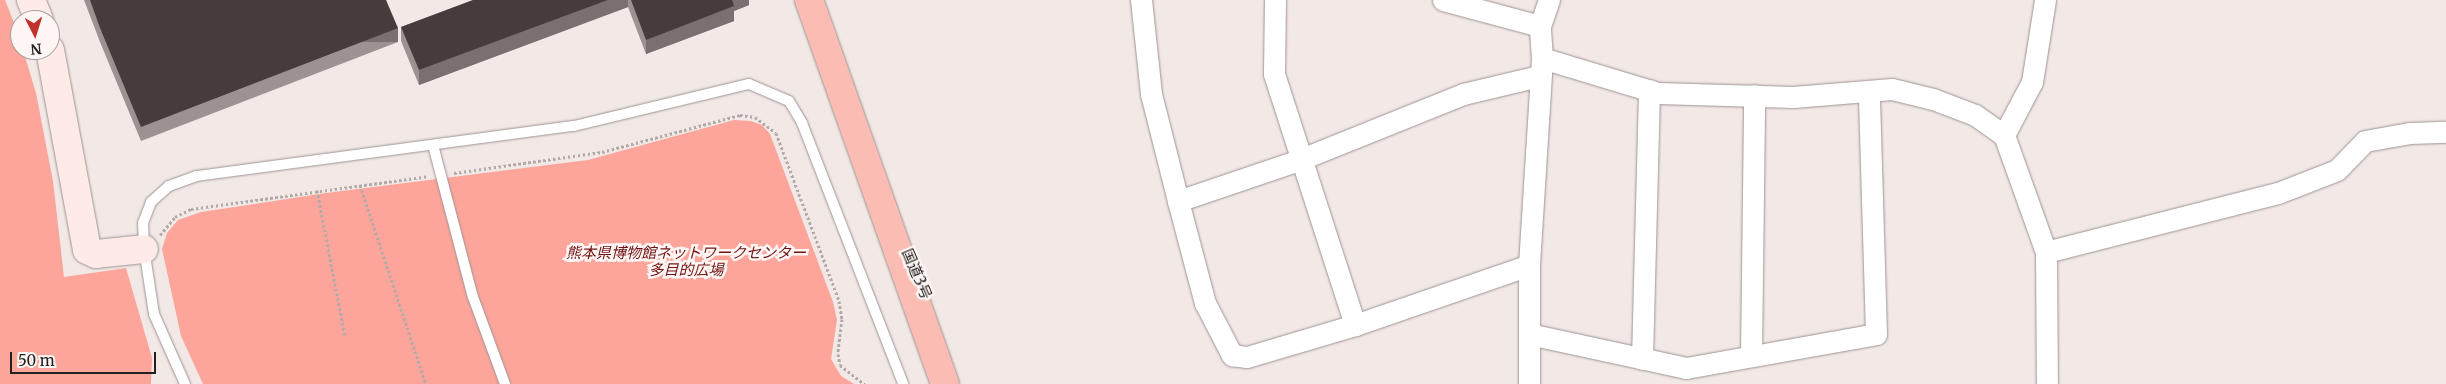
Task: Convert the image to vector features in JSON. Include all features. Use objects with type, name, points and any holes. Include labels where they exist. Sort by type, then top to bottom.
[{"type":"highway","name":"国道3号","points":[[809,0],[869,163],[945,384]]},
{"type":"highway","name":"国道3号","points":[[869,163],[964,384]]},
{"type":"street","points":[[1141,0],[1151,94],[1178,201],[1205,303],[1232,355],[1247,357],[1355,325],[1529,265]]},
{"type":"street","points":[[1276,0],[1274,74],[1299,160],[1355,325]]},
{"type":"street","points":[[1444,0],[1540,26]]},
{"type":"street","points":[[1529,384],[1529,265],[1541,67],[1540,26],[1549,0]]},
{"type":"street","points":[[2004,134],[2032,82],[2045,0]]},
{"type":"street","points":[[52,60],[87,250],[96,254],[151,246]]},
{"type":"street","points":[[1178,201],[1299,160],[1463,94],[1541,67],[1658,93],[1754,95],[1869,93],[1892,89],[1933,99],[1975,115],[2004,134],[2046,252],[2047,384]]},
{"type":"street","points":[[1642,358],[1649,90]]},
{"type":"street","points":[[1529,334],[1686,368],[1876,334],[1869,93]]},
{"type":"street","points":[[1750,356],[1754,95]]},
{"type":"street","points":[[2046,252],[2278,193],[2337,170],[2365,141],[2410,133],[2446,132]]},
{"type":"lane","points":[[185,384],[154,314],[151,246],[143,223],[151,202],[176,183],[197,176],[574,126],[749,84],[770,90],[789,101],[802,123],[903,384]]},
{"type":"lane","points":[[433,145],[438,174],[473,297],[505,384]]},
{"type":"path","points":[[151,246],[163,228],[174,217],[191,209],[317,190],[602,152],[740,115],[755,117],[776,133],[840,301],[842,319],[838,354],[840,365],[864,384]]},
{"type":"path","points":[[360,185],[426,384]]},
{"type":"path","points":[[317,190],[345,337]]},
{"type":"green space","points":[[0,0],[5,0],[10,13],[10,60],[26,60],[36,93],[53,181],[64,277],[126,268],[152,358],[151,384],[0,384]]},
{"type":"green space","name":"熊本県博物館ネットワークセンター 多目的広場","points":[[734,120],[751,121],[762,125],[770,134],[833,302],[837,320],[831,359],[841,376],[854,384],[203,384],[181,336],[162,249],[167,233],[178,220],[201,212],[326,193],[588,160]]},
{"type":"building","points":[[90,0],[386,0],[398,28],[141,127]]},
{"type":"building","points":[[473,0],[608,0],[419,70],[401,27]]},
{"type":"building","points":[[631,0],[732,0],[734,6],[646,40]]}]
